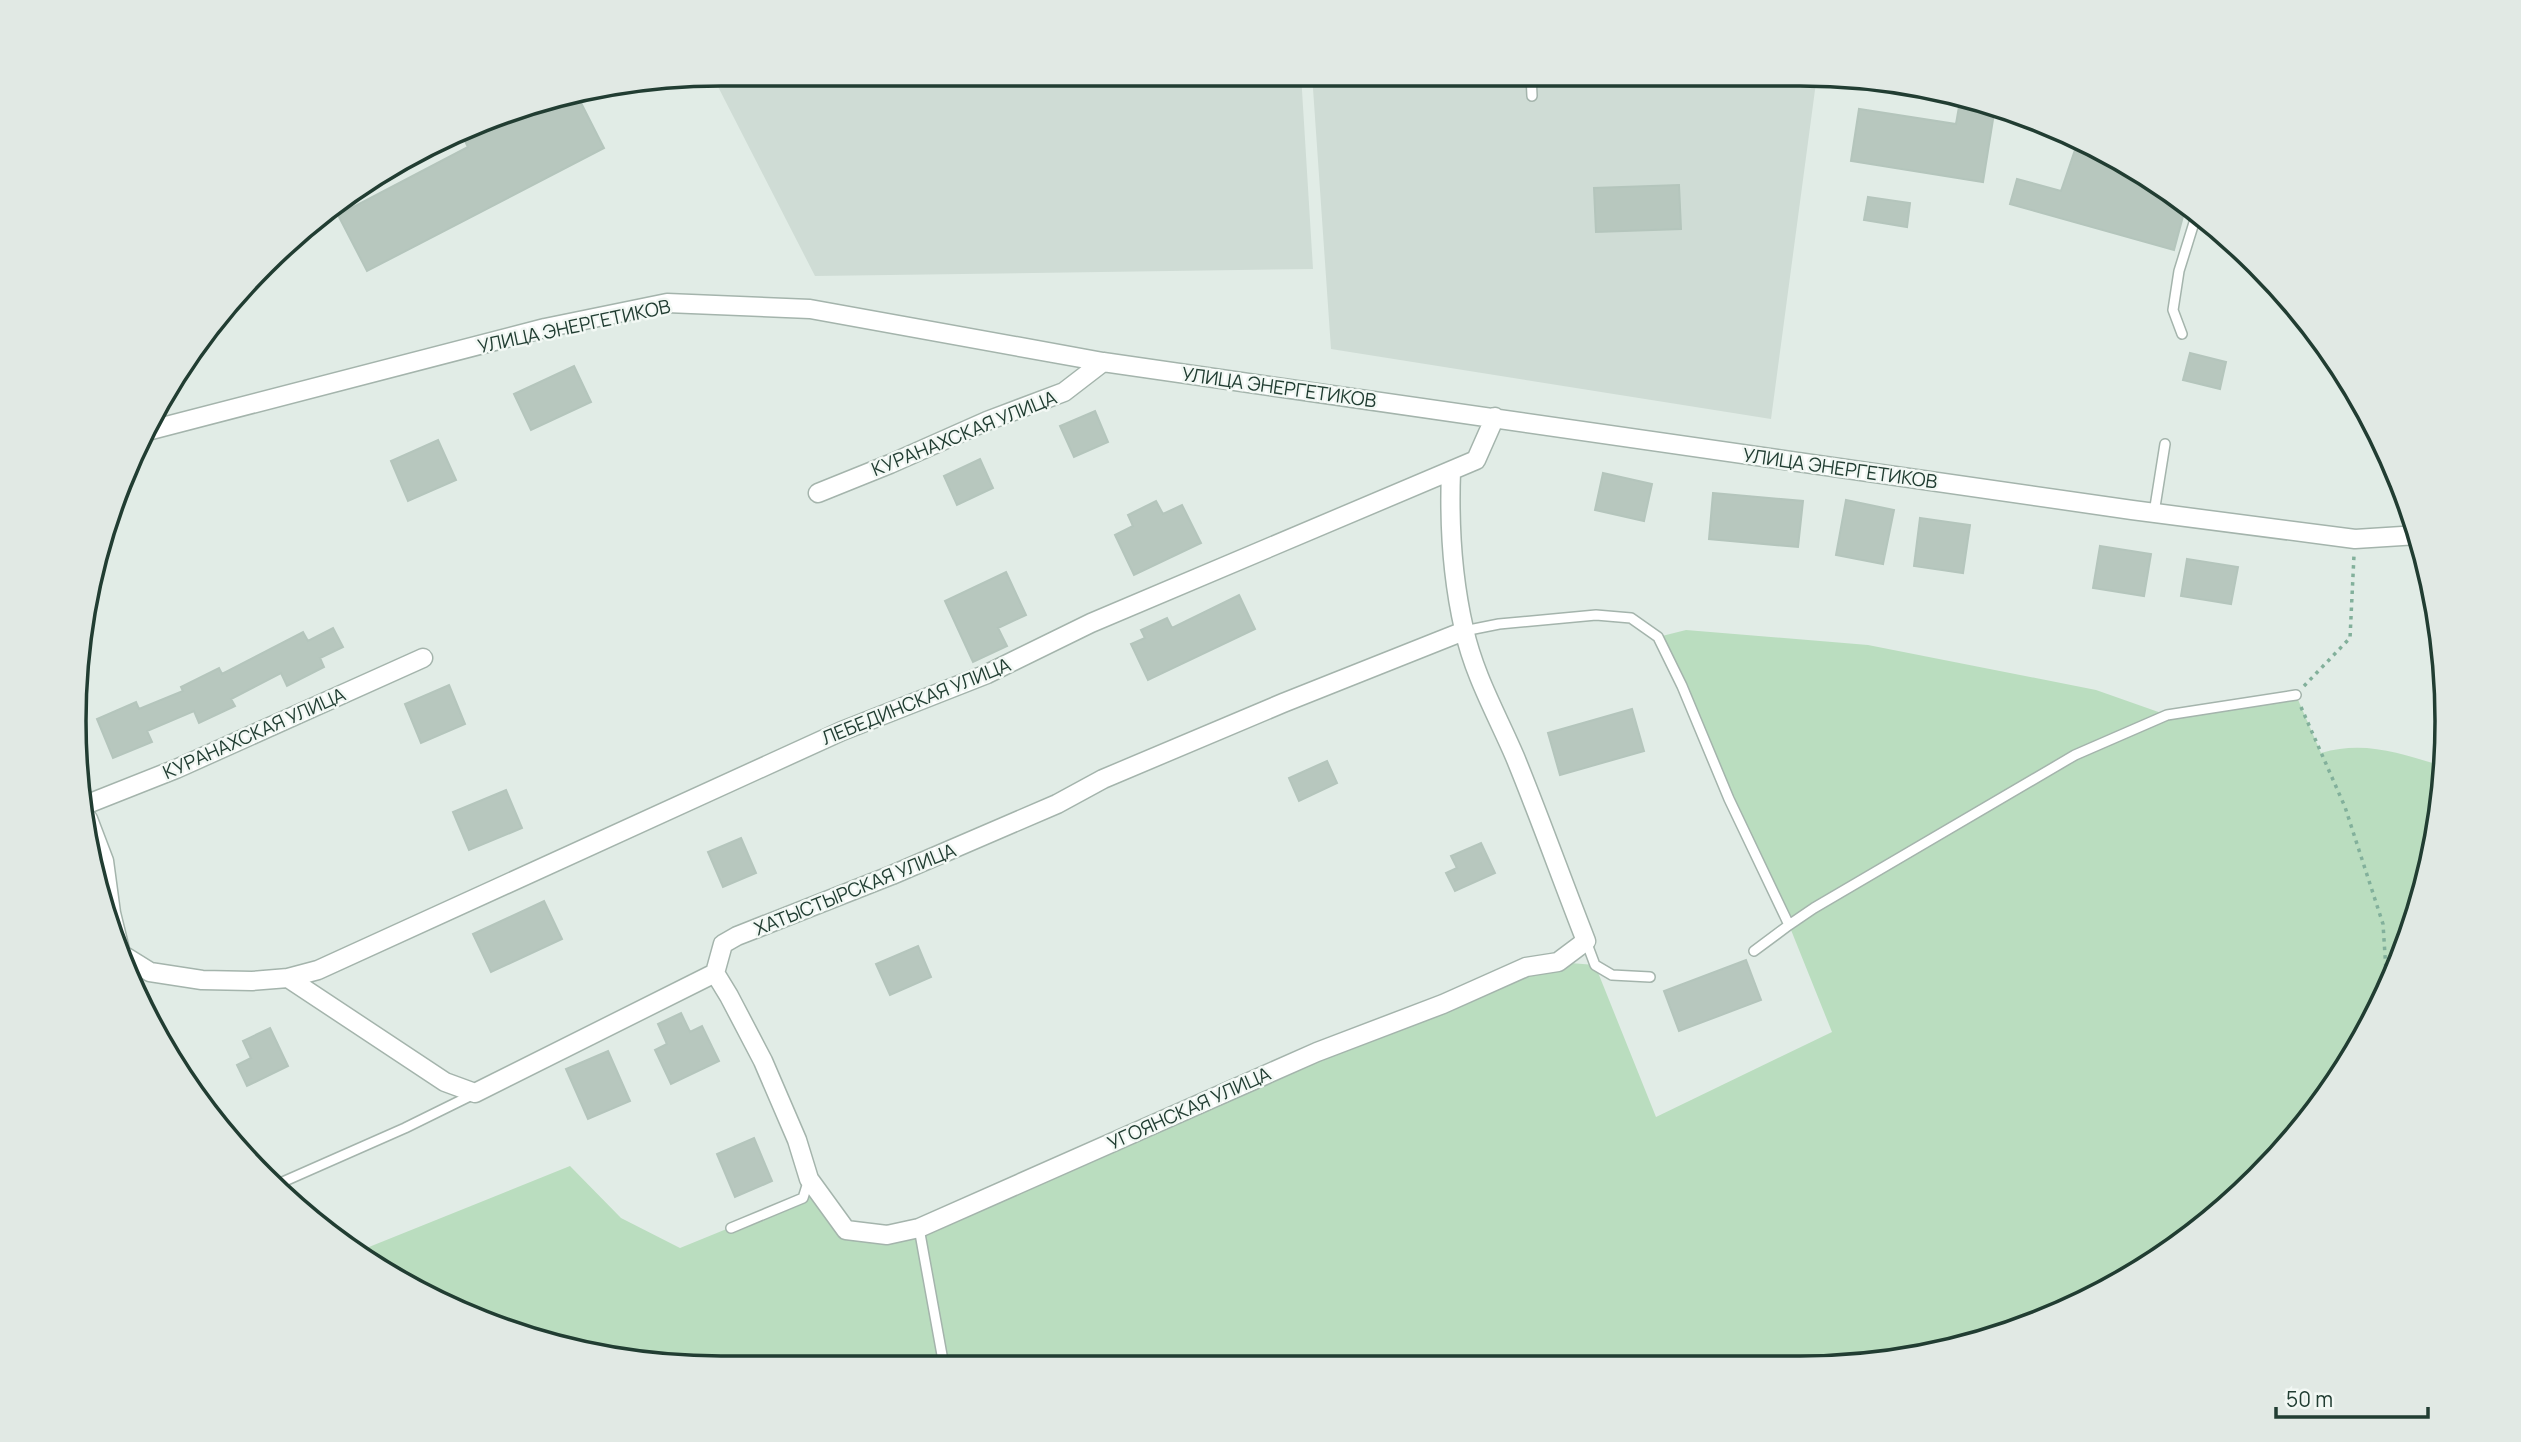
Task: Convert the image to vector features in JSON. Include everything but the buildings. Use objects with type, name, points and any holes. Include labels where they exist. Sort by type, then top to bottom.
[{"type":"street","name":"УЛИЦА ЭНЕРГЕТИКОВ","points":[[157,428],[545,328],[667,303],[810,309],[1103,362],[2154,513],[2355,539],[2408,536]]},
{"type":"street","name":"КУРАНАХСКАЯ УЛИЦА","points":[[818,493],[987,421],[1064,392],[1103,362]]},
{"type":"street","name":"ЛЕБЕДИНСКАЯ УЛИЦА","points":[[133,961],[150,972],[202,980],[252,981],[289,978],[318,970],[842,731],[987,674],[1091,623],[1476,460],[1495,417]]},
{"type":"street","points":[[1451,471],[1449,514],[1456,587],[1464,631],[1478,675],[1534,804],[1586,941]]},
{"type":"street","name":"ХАТЫСТЫРСКАЯ УЛИЦА","points":[[715,973],[723,944],[737,936],[892,875],[1057,804],[1103,779],[1464,631]]},
{"type":"street","name":"КУРАНАХСКАЯ УЛИЦА","points":[[91,803],[176,769],[423,658]]},
{"type":"street","name":"ЛЕБЕДИНСКАЯ УЛИЦА","points":[[98,846],[104,861],[107,883]]},
{"type":"street","name":"УГОЯНСКАЯ УЛИЦА","points":[[715,973],[763,1062],[797,1140],[809,1179],[846,1230],[887,1235],[919,1228],[1317,1052],[1443,1004],[1526,967],[1558,962],[1586,941]]},
{"type":"street","points":[[289,978],[445,1082],[475,1093],[715,973]]},
{"type":"lane","points":[[1532,86],[1532,96]]},
{"type":"lane","points":[[2182,334],[2173,310],[2179,271],[2194,223]]},
{"type":"lane","points":[[2154,513],[2165,444]]},
{"type":"lane","points":[[1464,631],[1499,624],[1597,615],[1631,618],[1658,637],[1682,686],[1728,799],[1789,925]]},
{"type":"lane","points":[[1754,951],[1814,908],[2075,755],[2167,715],[2296,695]]},
{"type":"lane","points":[[1586,941],[1595,965],[1612,975],[1650,977]]},
{"type":"lane","points":[[284,1181],[405,1128],[475,1093]]},
{"type":"lane","points":[[731,1228],[803,1198],[809,1179]]},
{"type":"lane","points":[[919,1228],[942,1356]]},
{"type":"path","points":[[2355,539],[2350,638],[2296,695],[2345,807],[2383,924],[2386,967]]},
{"type":"shaded area","points":[[718,86],[1302,86],[1313,269],[815,276]]},
{"type":"shaded area","points":[[1313,86],[1815,86],[1771,419],[1331,349]]},
{"type":"green space","points":[[1686,630],[1868,645],[2096,690],[2167,715],[2296,695],[2321,753],[2337,749],[2368,748],[2434,763],[2423,845],[2402,925],[2370,1002],[2350,1039],[2304,1108],[2278,1140],[2219,1199],[2153,1249],[2081,1291],[2004,1323],[1964,1335],[1883,1351],[1800,1356],[679,1355],[597,1344],[517,1323],[440,1291],[367,1248],[570,1166],[621,1218],[680,1248],[803,1198],[809,1179],[846,1230],[887,1235],[1558,962],[1595,965],[1656,1117],[1832,1032],[1789,925],[1658,637]]}]
